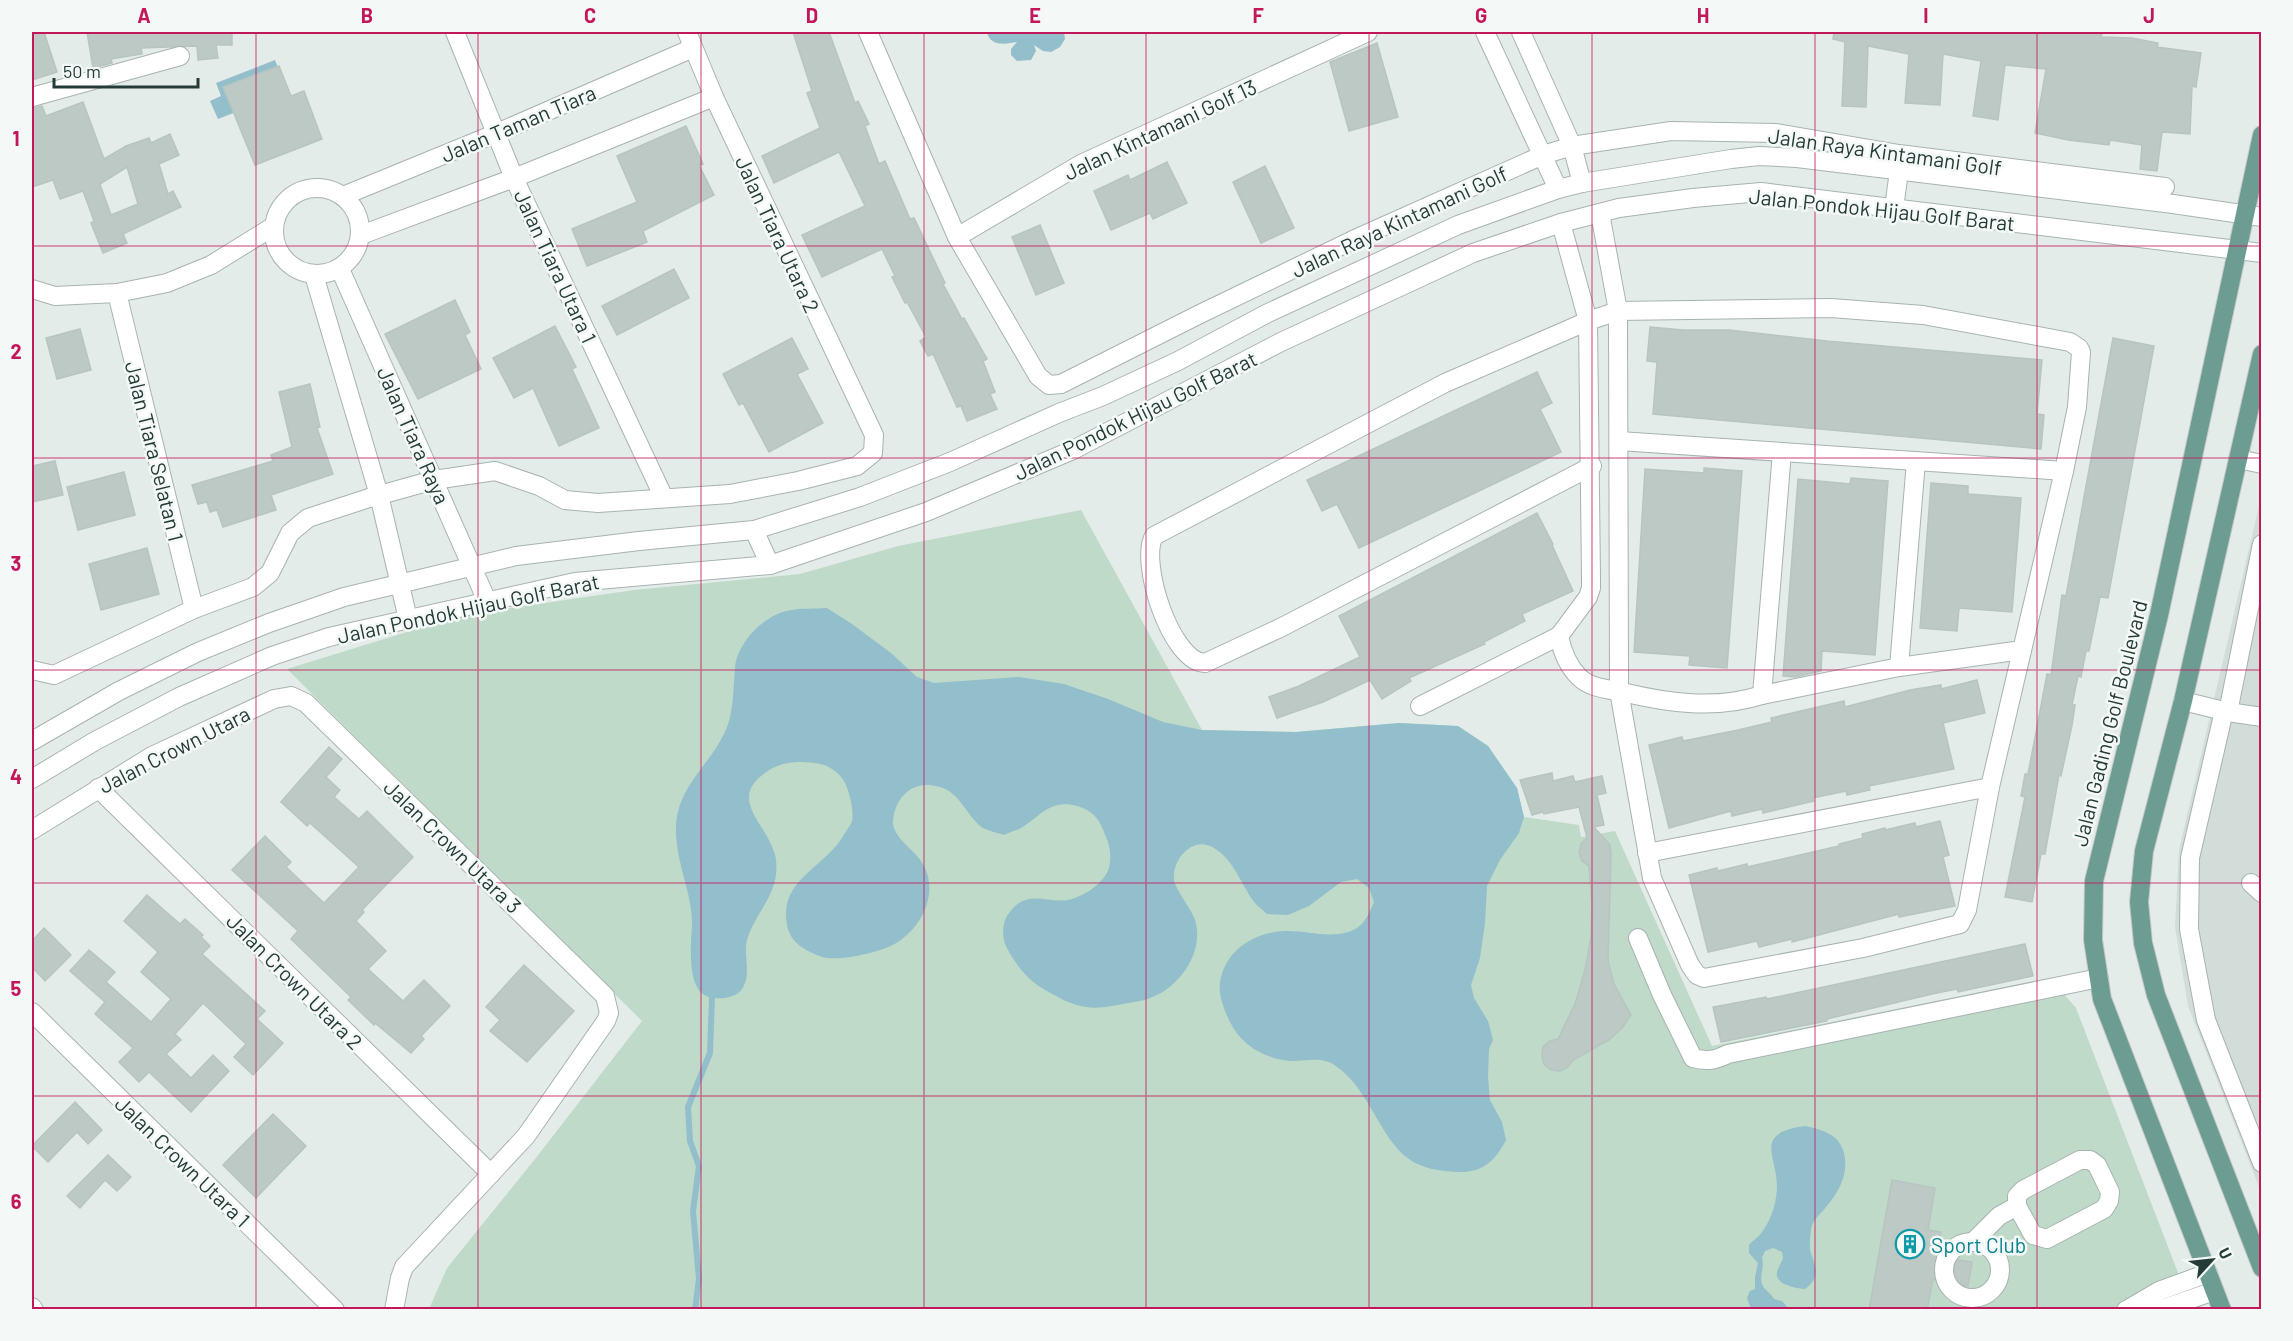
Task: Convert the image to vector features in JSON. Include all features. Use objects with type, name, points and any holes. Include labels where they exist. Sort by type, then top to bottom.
[{"type":"main road","name":"Jalan Gading Golf Boulevard","points":[[2222,1310],[2102,999],[2093,940],[2094,881],[2159,615],[2237,250],[2254,215],[2262,135]]},
{"type":"main road","points":[[2262,354],[2183,701],[2144,851],[2139,902],[2143,943],[2156,994],[2256,1239],[2262,1268]]},
{"type":"street","name":"Jalan Tiara Utara 1","points":[[455,32],[514,178],[664,498]]},
{"type":"street","name":"Jalan Raya Kintamani Golf","points":[[867,32],[957,237],[1038,376],[1049,385],[1061,384],[1343,245],[1543,155],[1572,146],[1671,131],[1776,133],[1899,154],[2165,187]]},
{"type":"street","name":"Jalan Kintamani Golf 13","points":[[957,237],[1081,164],[1368,32]]},
{"type":"street","points":[[1485,32],[1558,189]]},
{"type":"street","points":[[1521,32],[1572,146],[1582,183]]},
{"type":"street","name":"Jalan Taman Tiara","points":[[343,196],[497,133],[690,40]]},
{"type":"street","name":"Jalan Tiara Utara 2","points":[[664,498],[730,494],[798,481],[857,466],[873,453],[873,435],[714,97],[690,40]]},
{"type":"street","points":[[32,97],[180,56]]},
{"type":"street","points":[[361,235],[514,178],[714,97]]},
{"type":"street","name":"Jalan Pondok Hijau Golf Barat","points":[[32,741],[118,691],[198,652],[269,623],[333,601],[516,556],[754,530],[860,497],[950,462],[1156,371],[1266,314],[1458,225],[1558,189],[1582,183],[1759,156],[1797,158],[2254,215]]},
{"type":"street","points":[[1894,208],[1899,171]]},
{"type":"street","points":[[321,188],[343,196],[353,207],[359,220],[361,235],[350,260],[340,269],[327,274],[314,275],[301,272],[289,265],[280,255],[274,241],[274,226],[278,212],[287,199],[299,191],[321,188]]},
{"type":"street","name":"Jalan Pondok Hijau Golf Barat","points":[[32,779],[95,741],[179,697],[272,656],[328,637],[575,582],[770,565],[926,512],[1073,450],[1281,342],[1473,253],[1561,223],[1619,208],[1761,192],[2262,253]]},
{"type":"street","points":[[1592,466],[1272,632],[1205,663],[1198,662],[1182,647],[1168,626],[1157,596],[1149,562],[1150,544],[1154,536],[1445,383],[1588,321],[1618,311],[1831,308],[1923,315],[2070,342],[2079,348],[2081,357],[2077,407],[1990,787],[1967,910],[1960,924],[1863,948],[1716,976],[1700,977],[1693,971],[1652,878],[1618,691],[1618,311],[1600,213]]},
{"type":"street","points":[[1420,706],[1559,636],[1567,623],[1579,611],[1591,588],[1592,466],[1588,321],[1561,223]]},
{"type":"street","points":[[32,289],[55,296],[117,293],[167,284],[211,265],[274,226]]},
{"type":"street","name":"Jalan Tiara Raya","points":[[340,269],[487,601]]},
{"type":"street","name":"Jalan Tiara Raya","points":[[314,275],[379,495],[408,619]]},
{"type":"street","name":"Jalan Tiara Selatan 1","points":[[117,293],[194,609]]},
{"type":"street","points":[[1266,314],[1281,342]]},
{"type":"street","points":[[1619,441],[2064,471]]},
{"type":"street","points":[[1762,695],[1782,452]]},
{"type":"street","points":[[2238,459],[2262,464]]},
{"type":"street","points":[[1899,667],[1916,461]]},
{"type":"street","points":[[32,670],[54,675],[194,609],[252,587],[270,573],[290,533],[308,518],[434,480],[495,471],[539,486],[565,500],[598,503],[664,498]]},
{"type":"street","points":[[754,530],[770,565]]},
{"type":"street","points":[[2262,544],[2226,712],[2190,858],[2189,929],[2206,1020],[2262,1164]]},
{"type":"street","points":[[1559,636],[1568,663],[1579,677],[1589,684],[1663,701],[1709,704],[1740,702],[1762,695],[1899,667],[2022,650]]},
{"type":"street","name":"Jalan Crown Utara","points":[[32,830],[152,756],[274,699],[291,696]]},
{"type":"street","name":"Jalan Crown Utara 3","points":[[291,696],[306,703],[605,996],[609,1013],[600,1031],[526,1136],[490,1174]]},
{"type":"street","points":[[2183,701],[2226,712],[2262,717]]},
{"type":"street","points":[[1647,853],[1990,787]]},
{"type":"street","name":"Jalan Crown Utara 2","points":[[99,788],[490,1174]]},
{"type":"street","points":[[1638,938],[1681,1036],[1693,1045],[1708,1051],[1728,1054],[2099,978]]},
{"type":"street","name":"Jalan Crown Utara 1","points":[[32,1012],[334,1310]]},
{"type":"street","points":[[2080,1160],[2090,1160],[2097,1165],[2110,1192],[2109,1201],[2104,1209],[2047,1239],[2033,1235],[2017,1206],[2017,1196],[2023,1190],[2080,1160]]},
{"type":"street","points":[[394,1310],[404,1268],[490,1174]]},
{"type":"street","points":[[1973,1242],[1999,1216],[2017,1206]]},
{"type":"street","points":[[1973,1242],[1986,1245],[1995,1254],[2000,1266],[1999,1280],[1983,1304],[1959,1296],[1945,1280],[1943,1269],[1946,1258],[1953,1249],[1962,1244],[1973,1242]]},
{"type":"street","points":[[2127,1309],[2159,1291],[2208,1273]]},
{"type":"street","points":[[2127,1309],[2165,1308],[2214,1291]]},
{"type":"shaded area","points":[[2261,497],[2262,983],[2259,984],[2262,990],[2261,1192],[2188,1006],[2175,927],[2179,850]]},
{"type":"green space","points":[[1081,510],[1202,730],[1296,732],[1399,723],[1458,726],[1488,746],[1517,788],[1524,817],[1579,825],[1581,837],[1615,831],[1712,1046],[2050,978],[2076,1008],[2192,1309],[429,1309],[447,1268],[642,1021],[287,669],[462,615],[634,590],[800,574],[898,546]]},
{"type":"water","points":[[987,32],[1064,32],[1065,39],[1060,47],[1051,52],[1043,51],[1034,45],[1036,51],[1031,60],[1017,61],[1011,55],[1011,49],[1017,42],[1003,44],[995,42],[991,40]]},
{"type":"water","points":[[275,60],[287,92],[218,119],[210,101],[221,96],[216,83]]},
{"type":"water","points":[[827,608],[891,653],[917,677],[934,683],[1019,677],[1064,684],[1163,722],[1202,730],[1296,732],[1399,723],[1458,726],[1488,746],[1517,788],[1524,817],[1519,833],[1500,860],[1487,886],[1480,958],[1471,985],[1474,998],[1488,1021],[1493,1040],[1489,1049],[1490,1100],[1502,1122],[1506,1140],[1493,1160],[1481,1168],[1466,1172],[1438,1170],[1414,1162],[1390,1139],[1358,1088],[1336,1066],[1330,1062],[1290,1061],[1266,1055],[1245,1042],[1230,1022],[1222,1003],[1220,983],[1227,962],[1234,953],[1252,939],[1273,932],[1340,934],[1357,928],[1365,920],[1374,902],[1369,888],[1357,879],[1341,882],[1309,906],[1288,915],[1267,914],[1254,902],[1237,873],[1221,853],[1206,845],[1192,847],[1185,851],[1176,864],[1174,880],[1195,920],[1196,947],[1184,971],[1164,991],[1140,1001],[1091,1008],[1080,1006],[1045,990],[1027,976],[1005,943],[1003,927],[1007,916],[1022,901],[1038,898],[1063,900],[1082,895],[1098,884],[1108,872],[1109,846],[1096,817],[1083,808],[1068,804],[1046,810],[1021,828],[1004,835],[983,828],[955,796],[943,788],[926,785],[912,789],[906,793],[897,806],[893,823],[899,838],[918,856],[927,872],[929,894],[922,916],[907,935],[891,946],[861,955],[830,958],[810,952],[791,937],[787,925],[786,909],[796,885],[837,845],[851,824],[849,793],[839,774],[824,765],[798,762],[771,769],[754,783],[749,794],[754,815],[773,848],[776,872],[771,892],[747,940],[745,983],[739,992],[727,998],[713,998],[702,993],[693,977],[692,913],[676,840],[678,812],[682,799],[728,725],[732,709],[737,658],[747,639],[762,623],[781,613],[795,609]]},
{"type":"water","points":[[1805,1126],[1824,1131],[1834,1137],[1842,1147],[1845,1161],[1844,1175],[1839,1189],[1812,1226],[1810,1248],[1816,1268],[1815,1277],[1805,1289],[1782,1283],[1777,1276],[1783,1258],[1782,1252],[1773,1248],[1765,1251],[1762,1258],[1762,1284],[1774,1299],[1782,1301],[1789,1309],[1751,1309],[1747,1298],[1750,1291],[1755,1289],[1758,1263],[1749,1253],[1749,1245],[1761,1234],[1767,1224],[1776,1197],[1777,1184],[1771,1151],[1772,1142],[1777,1135],[1787,1130]]},
{"type":"building","points":[[32,32],[44,32],[57,72],[32,80]]},
{"type":"building","points":[[87,32],[232,32],[232,45],[216,45],[218,58],[198,60],[197,46],[141,48],[142,54],[111,59],[112,63],[93,68]]},
{"type":"building","points":[[793,32],[829,32],[855,103],[858,101],[869,124],[865,126],[879,164],[885,161],[910,219],[914,218],[945,283],[943,284],[987,359],[983,361],[995,392],[990,394],[997,409],[967,421],[961,406],[957,407],[933,354],[928,356],[920,341],[926,337],[892,277],[895,276],[882,249],[822,277],[802,235],[865,206],[839,152],[774,183],[762,156],[820,128],[807,93],[812,91]]},
{"type":"building","points":[[1834,32],[2084,32],[2102,34],[2101,37],[2132,38],[2158,43],[2157,47],[2201,53],[2196,87],[2192,86],[2190,134],[2162,132],[2157,171],[2140,169],[2142,145],[2110,140],[2109,145],[2035,133],[2046,69],[2005,65],[1998,120],[1973,116],[1981,61],[1943,54],[1940,105],[1905,103],[1909,54],[1868,46],[1866,107],[1842,106],[1845,42],[1833,39]]},
{"type":"building","points":[[1377,43],[1398,117],[1349,131],[1330,62]]},
{"type":"building","points":[[279,66],[291,96],[304,91],[322,139],[255,165],[223,87]]},
{"type":"building","points":[[83,102],[104,159],[126,146],[149,138],[151,143],[170,134],[179,155],[159,164],[168,194],[173,191],[181,207],[123,234],[127,243],[103,253],[91,223],[94,221],[83,191],[60,199],[53,180],[32,187],[32,108],[42,106],[46,116]],"holes":[[[127,167],[138,204],[111,215],[100,184]]]},
{"type":"building","points":[[686,126],[703,164],[699,165],[714,195],[643,231],[647,242],[587,266],[572,229],[637,202],[617,156]]},
{"type":"building","points":[[1167,162],[1187,203],[1153,219],[1150,213],[1111,230],[1094,191],[1128,175],[1130,180]]},
{"type":"building","points":[[1265,166],[1294,228],[1261,243],[1233,182]]},
{"type":"building","points":[[1040,225],[1064,283],[1036,295],[1012,237]]},
{"type":"building","points":[[674,269],[689,298],[617,335],[602,306]]},
{"type":"building","points":[[455,300],[470,332],[465,335],[481,369],[418,399],[385,334]]},
{"type":"building","points":[[555,326],[576,367],[572,369],[599,428],[559,446],[533,388],[514,398],[493,358]]},
{"type":"building","points":[[1650,327],[1729,330],[2042,360],[2037,414],[2044,415],[2041,449],[1653,414],[1657,362],[1647,361]]},
{"type":"building","points":[[80,329],[91,370],[57,379],[46,338]]},
{"type":"building","points":[[792,338],[808,369],[797,374],[823,423],[769,452],[743,403],[739,405],[723,374]]},
{"type":"building","points":[[2113,338],[2154,346],[2108,598],[2100,597],[2089,651],[2086,651],[2081,677],[2078,676],[2072,705],[2075,705],[2072,725],[2061,776],[2059,775],[2045,854],[2041,854],[2032,902],[2005,897],[2025,797],[2021,796],[2025,774],[2028,774],[2047,674],[2051,675],[2062,595],[2066,596]]},
{"type":"building","points":[[1537,372],[1552,403],[1540,409],[1561,452],[1359,548],[1337,504],[1322,511],[1307,480]]},
{"type":"building","points":[[310,384],[320,427],[317,428],[333,474],[271,495],[276,510],[223,527],[217,510],[210,512],[207,502],[198,504],[192,485],[273,461],[271,455],[292,447],[279,392]]},
{"type":"building","points":[[55,461],[63,495],[32,502],[32,466]]},
{"type":"building","points":[[1704,468],[1742,471],[1727,668],[1689,665],[1690,656],[1634,652],[1645,469],[1704,473]]},
{"type":"building","points":[[124,472],[135,515],[78,530],[67,487]]},
{"type":"building","points":[[1851,478],[1888,481],[1875,655],[1822,651],[1821,671],[1795,677],[1783,676],[1798,479],[1850,484]]},
{"type":"building","points":[[1931,483],[1968,486],[1968,494],[2021,498],[2012,612],[1959,608],[1957,631],[1920,628]]},
{"type":"building","points":[[1537,513],[1573,591],[1522,614],[1525,621],[1484,642],[1485,644],[1409,678],[1411,681],[1382,699],[1370,680],[1323,702],[1277,718],[1269,697],[1299,686],[1360,657],[1339,616]]},
{"type":"building","points":[[147,548],[159,594],[101,610],[89,564]]},
{"type":"building","points":[[1977,680],[1985,713],[1943,723],[1954,769],[1869,786],[1870,790],[1847,795],[1846,791],[1813,798],[1814,801],[1763,813],[1762,809],[1732,816],[1731,811],[1669,828],[1649,745],[1682,737],[1683,741],[1738,730],[1772,722],[1771,718],[1844,701],[1845,707],[1910,690],[1941,685],[1941,689]]},
{"type":"building","points":[[329,747],[342,759],[326,777],[340,790],[334,797],[359,819],[367,811],[413,857],[362,910],[364,912],[356,921],[386,951],[368,969],[403,1001],[424,980],[450,1006],[421,1036],[424,1039],[411,1053],[375,1023],[374,1025],[348,1000],[351,997],[291,939],[298,931],[232,870],[265,836],[291,862],[286,867],[324,903],[359,867],[310,823],[307,826],[281,802]]},
{"type":"building","points":[[1552,773],[1553,781],[1573,776],[1575,782],[1602,776],[1606,793],[1597,795],[1604,825],[1594,827],[1610,845],[1611,854],[1608,961],[1614,984],[1631,1015],[1622,1028],[1609,1040],[1573,1060],[1568,1067],[1560,1071],[1551,1070],[1544,1064],[1543,1047],[1550,1041],[1558,1039],[1575,1004],[1585,970],[1591,937],[1592,904],[1589,866],[1582,861],[1579,853],[1581,844],[1587,838],[1579,807],[1532,815],[1520,780]]},
{"type":"building","points":[[1940,821],[1949,855],[1943,857],[1955,906],[1899,917],[1899,914],[1792,942],[1792,939],[1759,947],[1757,941],[1708,952],[1689,875],[1717,868],[1718,871],[1747,864],[1747,867],[1839,846],[1839,844],[1863,838],[1862,834],[1885,828],[1885,830],[1915,823],[1916,827]]},
{"type":"building","points":[[147,895],[180,924],[185,919],[203,935],[201,937],[210,946],[202,954],[265,1011],[257,1019],[283,1043],[253,1075],[234,1057],[246,1044],[203,1003],[175,1034],[181,1040],[166,1054],[191,1078],[213,1055],[229,1071],[191,1112],[149,1072],[139,1082],[119,1062],[133,1048],[95,1014],[105,1002],[70,971],[89,950],[115,972],[106,982],[151,1022],[171,999],[141,972],[158,952],[124,921]]},
{"type":"building","points":[[44,928],[71,955],[45,981],[32,967],[32,941]]},
{"type":"building","points":[[2025,944],[2033,976],[1958,992],[1957,989],[1932,994],[1827,1019],[1827,1021],[1721,1042],[1713,1007],[1766,997],[1767,999]]},
{"type":"building","points":[[524,965],[574,1011],[527,1062],[490,1031],[500,1020],[486,1007]]},
{"type":"building","points":[[75,1102],[102,1130],[88,1144],[77,1132],[48,1162],[32,1146]]},
{"type":"building","points":[[273,1114],[306,1146],[256,1198],[223,1165]]},
{"type":"building","points":[[108,1155],[131,1177],[117,1191],[105,1180],[80,1208],[67,1196]]},
{"type":"building","name":"Sport Club","points":[[1892,1180],[1935,1188],[1928,1230],[1941,1232],[1936,1256],[1972,1262],[1968,1286],[1933,1279],[1927,1310],[1869,1310]]},
{"type":"waterway","points":[[695,1310],[699,1279],[693,1211],[699,1166],[690,1141],[688,1107],[710,1053],[712,998]]},
{"type":"place","name":"Sport Club","points":[[1910,1244]]}]
